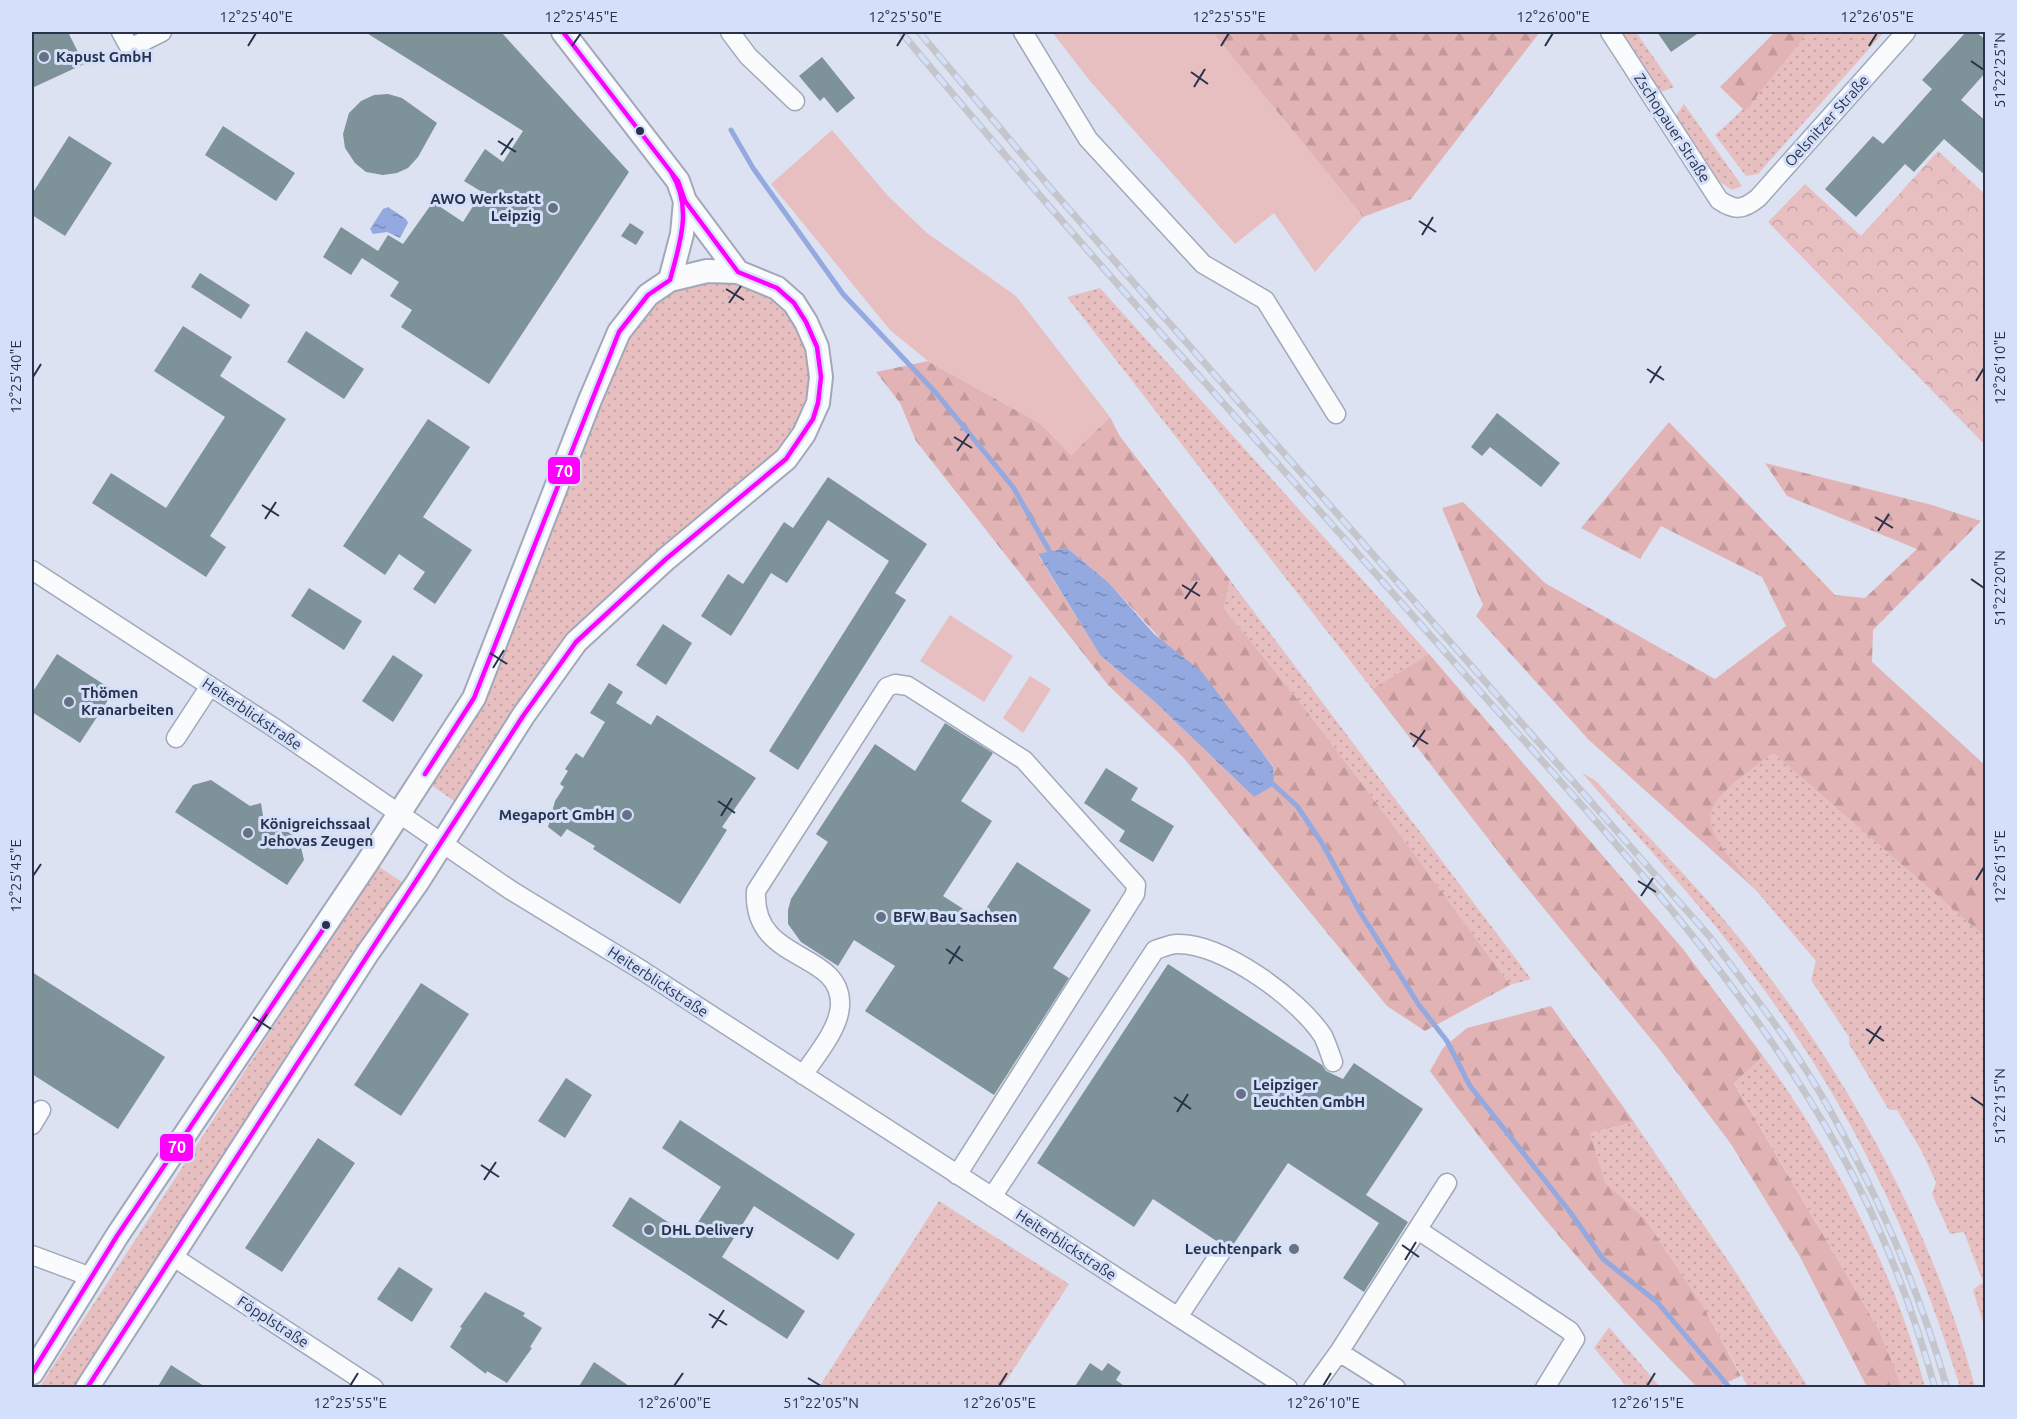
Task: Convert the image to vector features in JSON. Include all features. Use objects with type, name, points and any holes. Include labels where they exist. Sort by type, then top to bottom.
[{"type":"main road","points":[[563,32],[678,181],[686,201],[738,272]]},
{"type":"main road","points":[[670,280],[682,234],[686,201]]},
{"type":"main road","points":[[32,1373],[91,1277],[474,698],[590,400],[619,332],[648,295],[670,280],[707,271],[738,272],[777,288],[794,303],[806,322],[817,347],[821,377],[818,403],[813,420],[786,459],[666,559],[576,642],[523,716],[443,843],[367,954],[87,1388]]},
{"type":"street","points":[[121,32],[130,48],[162,32]]},
{"type":"street","points":[[730,32],[748,56],[795,101]]},
{"type":"street","points":[[1023,32],[1088,138],[1203,264],[1265,300],[1336,414]]},
{"type":"street","name":"Zschopauer Straße","points":[[1610,32],[1719,200],[1731,208],[1746,209]]},
{"type":"street","name":"Oelsnitzer Straße","points":[[1746,209],[1906,32]]},
{"type":"street","name":"Heiterblickstraße","points":[[32,570],[400,813],[512,891],[803,1075],[1288,1388]]},
{"type":"street","points":[[803,1075],[837,1018],[840,1005],[835,987],[825,970],[777,942],[762,927],[755,909],[756,891],[887,687],[895,684],[908,686],[1024,760],[1136,885],[1135,894],[957,1175]]},
{"type":"street","points":[[176,738],[210,686]]},
{"type":"street","points":[[992,1197],[1155,950],[1176,944],[1197,947],[1248,970],[1306,1015],[1324,1038],[1333,1062]]},
{"type":"street","points":[[1313,1388],[1339,1352],[1447,1183]]},
{"type":"street","points":[[1418,1230],[1570,1331],[1575,1339],[1545,1388]]},
{"type":"street","points":[[1178,1317],[1221,1252]]},
{"type":"street","points":[[32,1255],[91,1277]]},
{"type":"street","name":"Föpplstraße","points":[[172,1256],[374,1388]]},
{"type":"street","points":[[1339,1352],[1396,1388]]},
{"type":"green space","points":[[1052,32],[1212,32],[1363,217],[1315,272],[1274,213],[1235,244],[1090,81]]},
{"type":"green space","points":[[1212,32],[1540,32],[1411,199],[1363,217]]},
{"type":"green space","points":[[1621,32],[1636,32],[1674,87],[1661,92]]},
{"type":"green space","points":[[1775,32],[1808,32],[1745,111],[1720,87]]},
{"type":"green space","points":[[1805,32],[1884,32],[1758,174],[1746,176],[1715,135],[1752,99]]},
{"type":"green space","points":[[1684,104],[1742,186],[1732,190],[1720,182],[1676,115]]},
{"type":"green space","points":[[832,130],[888,196],[927,233],[1016,296],[1110,417],[1071,455],[1041,424],[928,361],[890,330],[771,184]]},
{"type":"green space","points":[[1938,151],[1985,194],[1985,445],[1768,222],[1805,184],[1861,236]]},
{"type":"green space","points":[[731,281],[770,295],[799,327],[809,350],[812,370],[808,407],[789,440],[639,569],[457,803],[431,785],[628,335],[651,308],[671,292],[695,284]]},
{"type":"green space","points":[[1100,288],[1429,654],[1372,689],[1067,297]]},
{"type":"green space","points":[[928,361],[1041,424],[1071,455],[1110,417],[1119,435],[1230,580],[1224,609],[1335,748],[1510,985],[1425,1031],[1387,1006],[1182,756],[1108,685],[916,441],[900,403],[876,372]],"holes":[[[1067,548],[1109,583],[1240,725],[1273,766],[1253,796],[1156,703],[1100,655],[1038,555]]]},
{"type":"green space","points":[[1669,422],[1835,595],[1865,598],[1917,549],[1787,496],[1765,463],[1932,505],[1981,521],[1873,630],[1872,662],[1985,765],[1985,937],[1773,753],[1728,788],[1716,802],[1711,816],[1713,829],[1721,846],[1756,890],[1589,740],[1476,616],[1483,605],[1442,508],[1463,502],[1545,583],[1715,679],[1786,626],[1762,577],[1661,526],[1640,559],[1581,528]]},
{"type":"green space","points":[[1230,580],[1531,979],[1510,985],[1335,748],[1224,609]]},
{"type":"green space","points":[[950,615],[1013,656],[984,702],[920,661]]},
{"type":"green space","points":[[1429,654],[1683,949],[1763,1056],[1734,1083],[1879,1330],[1902,1387],[1867,1387],[1799,1255],[1731,1144],[1660,1050],[1514,872],[1372,689]]},
{"type":"green space","points":[[1030,676],[1051,689],[1023,733],[1003,718]]},
{"type":"green space","points":[[1773,753],[1985,937],[1985,1329],[1973,1290],[1983,1282],[1964,1232],[1950,1234],[1932,1194],[1936,1182],[1921,1150],[1897,1110],[1889,1110],[1849,1044],[1849,1037],[1811,980],[1816,961],[1721,849],[1710,831],[1709,816],[1713,805],[1721,795],[1730,784]]},
{"type":"green space","points":[[1582,773],[1595,780],[1708,902],[1744,944],[1818,1046],[1882,1154],[1910,1211],[1957,1327],[1975,1387],[1960,1387],[1923,1281],[1879,1181],[1827,1085],[1797,1038],[1722,934]]},
{"type":"green space","points":[[378,866],[405,884],[77,1387],[39,1388]]},
{"type":"green space","points":[[1551,1006],[1634,1122],[1590,1133],[1605,1182],[1645,1219],[1704,1308],[1741,1376],[1717,1387],[1697,1387],[1626,1312],[1558,1234],[1430,1071],[1443,1048],[1467,1028]]},
{"type":"green space","points":[[1763,1056],[1813,1131],[1859,1215],[1897,1302],[1925,1387],[1902,1387],[1879,1330],[1734,1082]]},
{"type":"green space","points":[[1634,1122],[1737,1274],[1808,1387],[1748,1387],[1704,1308],[1645,1219],[1605,1182],[1590,1133]]},
{"type":"green space","points":[[939,1201],[1069,1284],[1002,1387],[819,1387]]},
{"type":"green space","points":[[1609,1327],[1660,1387],[1627,1387],[1594,1348]]},
{"type":"water","points":[[388,207],[406,219],[408,223],[400,238],[387,232],[373,234],[370,229],[383,209]]},
{"type":"water","points":[[1067,548],[1109,583],[1154,634],[1202,672],[1273,767],[1274,785],[1254,797],[1156,703],[1100,655],[1038,554]]},
{"type":"building","points":[[32,32],[68,32],[84,64],[32,88]]},
{"type":"building","name":"AWO Werkstatt Leipzig","points":[[365,32],[501,32],[629,172],[489,384],[401,327],[412,310],[390,296],[399,282],[362,258],[351,275],[323,257],[341,227],[378,251],[388,235],[403,244],[433,202],[463,222],[482,192],[464,181],[485,149],[503,162],[523,131]]},
{"type":"building","points":[[1657,32],[1700,32],[1671,52]]},
{"type":"building","points":[[1966,32],[1976,32],[1986,40],[1986,72],[1961,100],[1986,121],[1986,176],[1944,139],[1914,172],[1905,164],[1856,217],[1825,189],[1873,136],[1883,144],[1932,89],[1922,80]]},
{"type":"building","points":[[822,57],[855,98],[837,113],[824,97],[820,101],[799,76]]},
{"type":"building","points":[[388,94],[402,98],[437,123],[418,157],[408,168],[397,173],[383,175],[366,172],[355,163],[345,148],[343,134],[349,113],[361,101],[374,95]]},
{"type":"building","points":[[223,126],[295,173],[276,201],[205,155]]},
{"type":"building","points":[[69,136],[112,163],[65,236],[32,215],[32,194]]},
{"type":"building","points":[[630,223],[644,232],[636,245],[621,236]]},
{"type":"building","points":[[200,273],[250,305],[241,319],[191,287]]},
{"type":"building","points":[[183,326],[232,357],[220,376],[286,419],[210,536],[226,547],[206,577],[92,503],[111,473],[166,508],[225,417],[154,371]]},
{"type":"building","points":[[306,331],[364,369],[344,399],[287,362]]},
{"type":"building","points":[[1497,413],[1560,463],[1541,487],[1490,447],[1482,456],[1471,447]]},
{"type":"building","points":[[428,419],[470,447],[423,517],[472,550],[435,604],[413,589],[425,572],[399,554],[385,575],[343,546]]},
{"type":"building","points":[[828,477],[927,544],[895,593],[906,600],[798,770],[769,751],[889,561],[828,520],[787,583],[771,573],[731,636],[701,616],[728,574],[743,584],[784,522],[793,528]]},
{"type":"building","points":[[309,588],[362,621],[344,650],[291,616]]},
{"type":"building","points":[[663,624],[692,643],[666,685],[636,665]]},
{"type":"building","name":"Thömen Kranarbeiten","points":[[57,654],[114,691],[80,743],[32,712],[32,693]]},
{"type":"building","points":[[393,655],[423,675],[393,722],[362,701]]},
{"type":"building","points":[[609,683],[623,692],[616,703],[651,725],[657,715],[756,778],[722,827],[727,830],[680,904],[593,849],[595,846],[567,829],[561,837],[548,827],[555,801],[564,787],[560,784],[568,771],[565,769],[576,753],[583,758],[605,722],[590,713]]},
{"type":"building","name":"BFW Bau Sachsen","points":[[945,723],[993,753],[961,801],[992,821],[943,896],[979,919],[1017,862],[1091,910],[1053,968],[1069,978],[994,1095],[865,1011],[895,966],[854,940],[838,966],[801,942],[788,924],[791,899],[828,842],[816,834],[875,744],[915,771]]},
{"type":"building","points":[[1106,768],[1138,788],[1131,800],[1174,826],[1153,862],[1119,841],[1125,831],[1084,803]]},
{"type":"building","name":"Königreichssaal Jehovas Zeugen","points":[[211,780],[250,806],[261,803],[263,816],[299,839],[304,860],[287,885],[175,812],[193,785]]},
{"type":"building","name":"Leipziger Leuchten GmbH","points":[[1168,964],[1322,1065],[1326,1071],[1343,1079],[1354,1063],[1423,1109],[1366,1195],[1408,1222],[1364,1292],[1343,1278],[1379,1223],[1288,1163],[1231,1248],[1227,1242],[1218,1242],[1153,1199],[1134,1227],[1037,1163]]},
{"type":"building","points":[[32,972],[165,1057],[118,1129],[32,1074]]},
{"type":"building","points":[[421,983],[469,1014],[401,1116],[354,1085]]},
{"type":"building","points":[[566,1078],[592,1095],[565,1138],[538,1121]]},
{"type":"building","name":"DHL Delivery","points":[[680,1120],[855,1234],[838,1260],[754,1206],[722,1257],[805,1311],[787,1339],[612,1226],[630,1197],[689,1236],[721,1187],[662,1148]]},
{"type":"building","points":[[318,1138],[355,1163],[282,1272],[245,1248]]},
{"type":"building","points":[[399,1267],[433,1289],[412,1322],[377,1299]]},
{"type":"building","points":[[485,1292],[525,1313],[523,1316],[542,1328],[530,1347],[532,1348],[507,1383],[487,1371],[486,1374],[450,1347],[462,1328],[460,1327]]},
{"type":"building","points":[[594,1362],[632,1388],[578,1388]]},
{"type":"building","points":[[1090,1363],[1102,1371],[1108,1363],[1121,1372],[1116,1380],[1127,1388],[1074,1388]]},
{"type":"building","points":[[171,1365],[207,1388],[157,1388]]},
{"type":"waterway","points":[[731,130],[753,168],[843,294],[936,393],[1013,487],[1050,552]]},
{"type":"waterway","points":[[1274,785],[1297,806],[1322,843],[1360,912],[1419,1005],[1447,1041],[1470,1086],[1570,1212],[1603,1259],[1657,1302],[1730,1388]]},
{"type":"railway","points":[[901,32],[1036,192],[1608,835],[1707,955],[1754,1017],[1798,1081],[1853,1176],[1894,1265],[1935,1388]]},
{"type":"railway","points":[[919,32],[1053,191],[1710,937],[1804,1067],[1856,1158],[1907,1271],[1922,1309],[1947,1388]]},
{"type":"transit line","name":"70","points":[[87,1388],[523,716],[576,642],[666,559],[786,459],[813,419],[818,403],[821,377],[817,347],[806,322],[794,303],[777,288],[738,272],[685,201],[678,181],[563,32]]},
{"type":"transit line","name":"70","points":[[425,774],[474,698],[619,332],[648,295],[670,280],[683,225],[682,198],[671,172]]},
{"type":"transit line","name":"70","points":[[32,1373],[117,1236],[326,925]]},
{"type":"place","name":"Kapust GmbH","points":[[44,57]]},
{"type":"place","name":"AWO Werkstatt Leipzig","points":[[553,208]]},
{"type":"place","name":"Thömen Kranarbeiten","points":[[69,702]]},
{"type":"place","name":"Megaport GmbH","points":[[627,815]]},
{"type":"place","name":"Königreichssaal Jehovas Zeugen","points":[[248,833]]},
{"type":"place","name":"BFW Bau Sachsen","points":[[881,917]]},
{"type":"place","name":"Leipziger Leuchten GmbH","points":[[1241,1094]]},
{"type":"place","name":"DHL Delivery","points":[[649,1230]]},
{"type":"place","name":"Leuchtenpark","points":[[1294,1249]]}]
